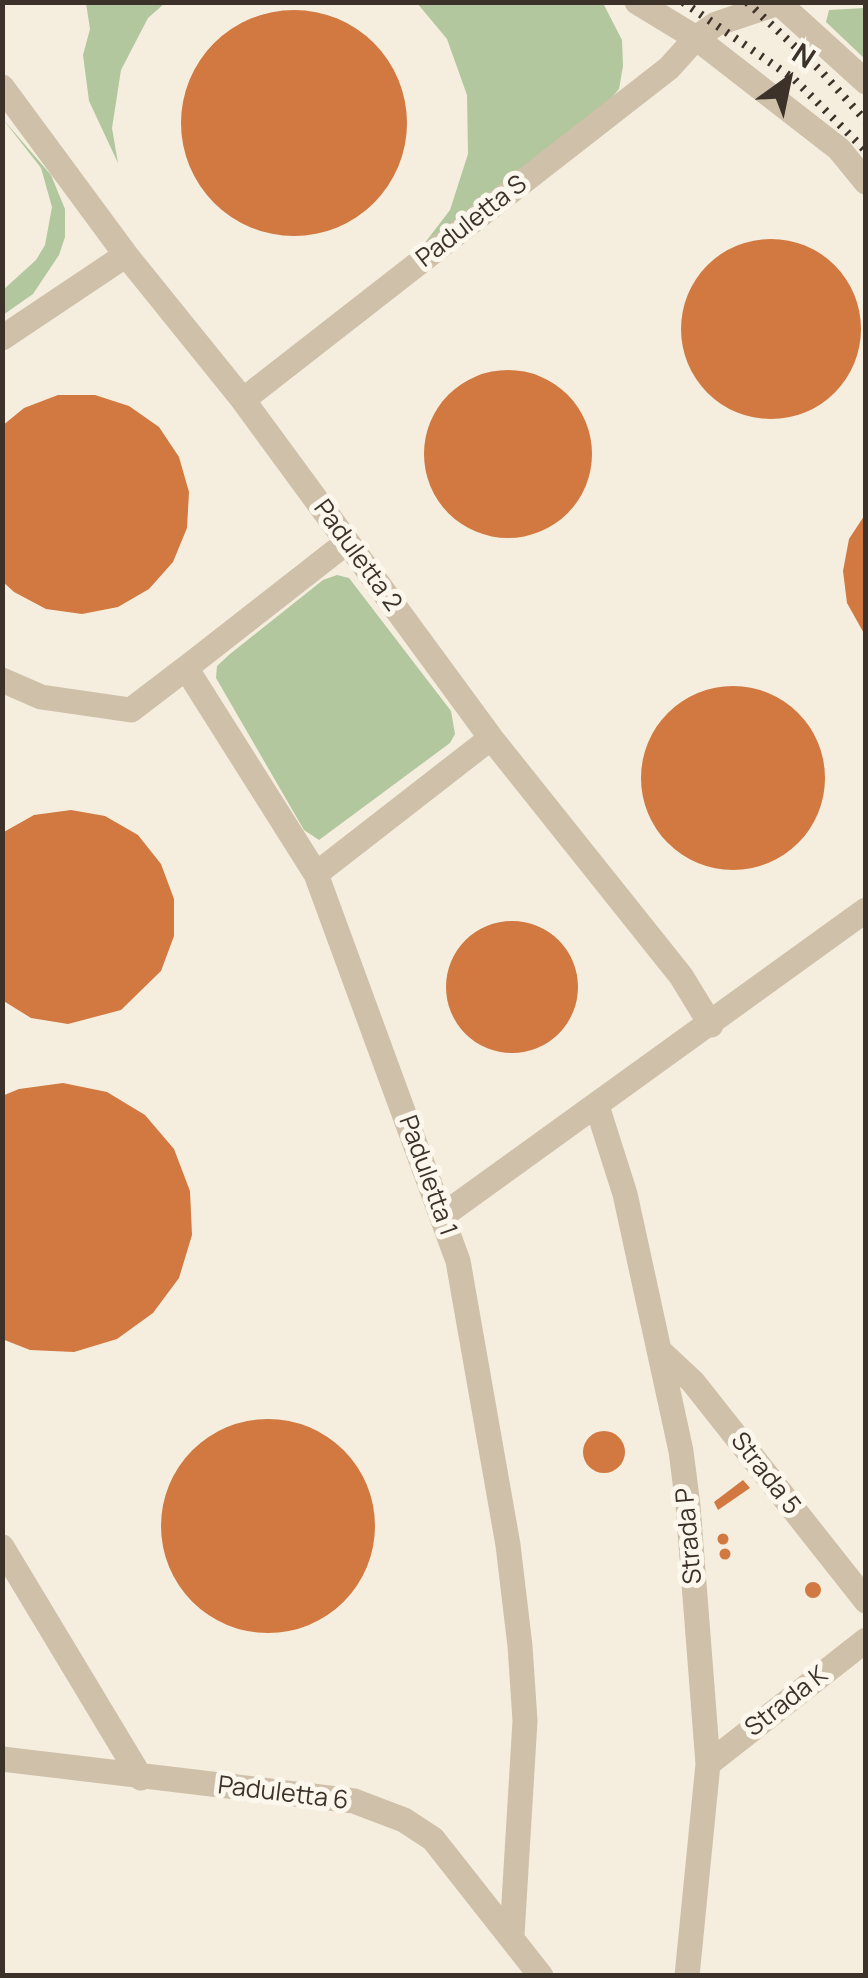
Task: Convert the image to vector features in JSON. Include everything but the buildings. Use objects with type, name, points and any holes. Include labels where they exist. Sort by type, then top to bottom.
[{"type":"lane","points":[[636,2],[696,38],[839,149],[866,182]]},
{"type":"lane","points":[[780,3],[866,82]]},
{"type":"lane","name":"Paduletta S","points":[[243,400],[668,68],[696,38],[716,24],[780,3]]},
{"type":"lane","name":"Paduletta 2","points":[[2,87],[126,255],[243,400],[491,738],[681,976],[712,1025]]},
{"type":"lane","points":[[2,338],[126,255]]},
{"type":"lane","points":[[2,680],[41,698],[131,710],[346,543]]},
{"type":"lane","name":"Paduletta 1","points":[[186,668],[316,874],[458,1261],[508,1545],[520,1646],[524,1720],[512,1934]]},
{"type":"lane","points":[[316,874],[491,738]]},
{"type":"lane","points":[[442,1216],[712,1025],[866,910]]},
{"type":"lane","name":"Strada P","points":[[597,1106],[625,1194],[660,1352],[688,1506],[708,1764],[687,1976]]},
{"type":"lane","name":"Strada 5","points":[[660,1352],[693,1382],[866,1601]]},
{"type":"lane","points":[[2,1547],[141,1778]]},
{"type":"lane","name":"Strada K","points":[[708,1764],[866,1640]]},
{"type":"lane","name":"Paduletta 6","points":[[2,1760],[354,1801],[404,1820],[433,1839],[512,1934],[541,1976]]},
{"type":"green space","points":[[86,3],[165,3],[148,18],[121,70],[112,128],[118,163],[89,101],[83,55],[90,29]]},
{"type":"green space","points":[[417,3],[603,3],[622,40],[623,66],[619,89],[599,113],[414,257],[450,210],[468,154],[467,95],[447,39]]},
{"type":"green space","points":[[866,8],[865,59],[826,22],[829,10]]},
{"type":"green space","points":[[2,118],[51,175],[65,209],[65,237],[59,255],[33,294],[3,315],[3,290],[36,260],[45,245],[52,207],[41,168]]},
{"type":"green space","points":[[337,575],[349,578],[451,711],[455,734],[450,743],[319,840],[304,830],[216,678],[217,666],[230,654],[323,580]]},
{"type":"railway","points":[[683,2],[794,79],[866,151]]},
{"type":"railway","points":[[747,2],[819,69],[866,121]]}]
